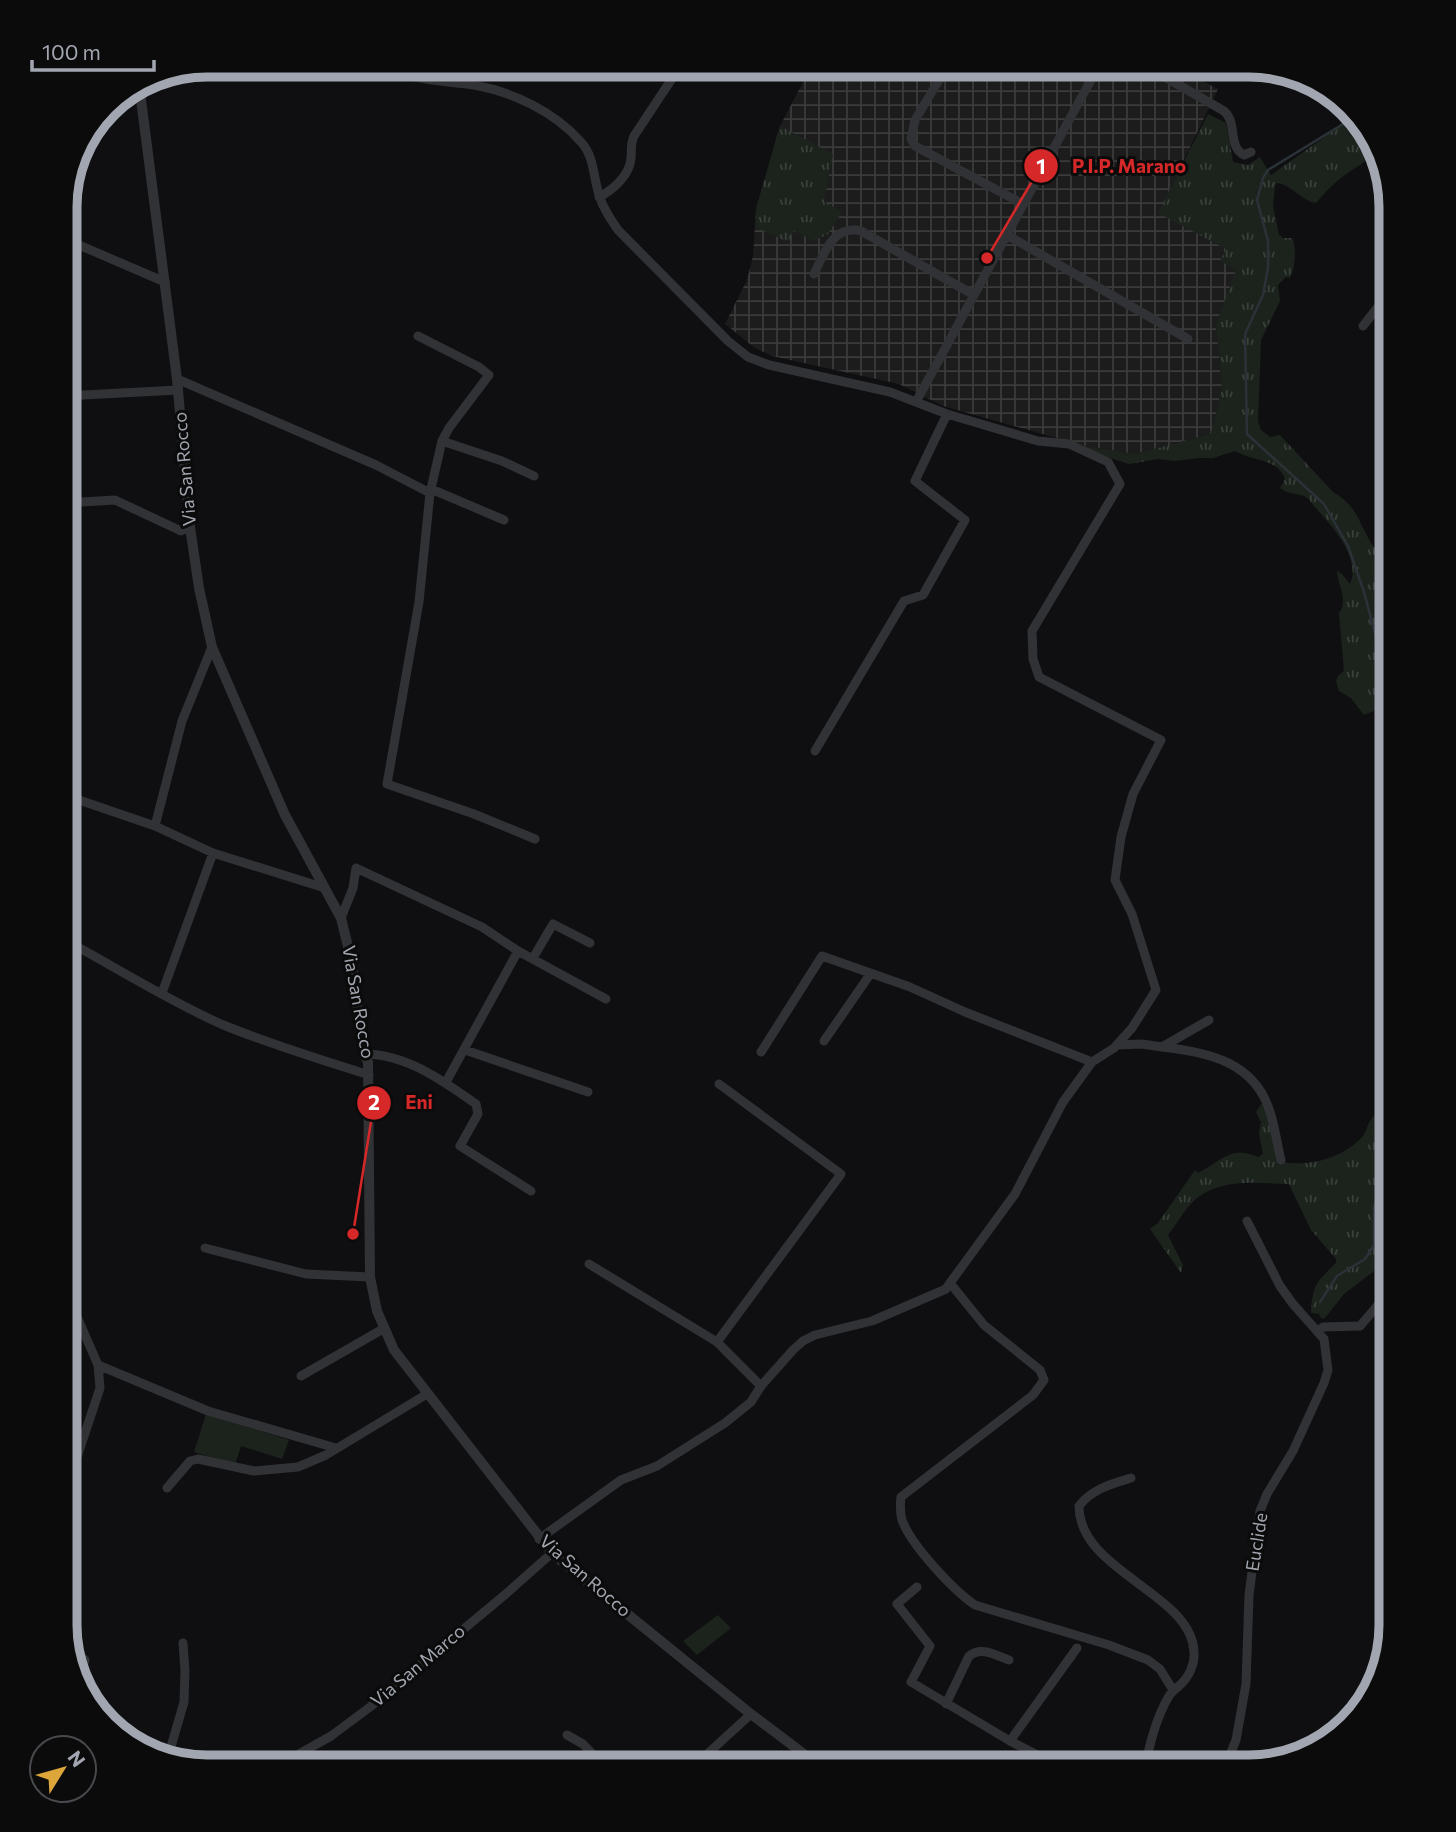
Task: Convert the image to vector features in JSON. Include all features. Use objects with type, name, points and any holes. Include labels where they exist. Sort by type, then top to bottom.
[{"type":"street","points":[[415,77],[476,85],[510,95],[542,110],[560,123],[585,146],[600,197],[618,230],[728,341],[748,357],[769,365],[890,392],[947,414],[1038,441],[1069,444],[1108,462],[1120,484],[1032,631],[1033,660],[1039,677],[1161,740],[1133,794],[1121,837],[1115,880],[1132,914],[1156,990],[1132,1028],[1117,1045],[1092,1062],[1063,1102],[1015,1194],[946,1289],[873,1321],[815,1335],[793,1350],[761,1386],[751,1402],[725,1423],[657,1466],[621,1480],[539,1539]]},
{"type":"street","points":[[600,197],[609,193],[623,177],[631,162],[630,145],[634,136],[673,77]]},
{"type":"street","points":[[941,77],[915,120],[911,139],[915,146],[1023,204]]},
{"type":"street","points":[[916,402],[1092,77]]},
{"type":"street","points":[[1165,77],[1224,111],[1231,119],[1235,148],[1244,155],[1251,152]]},
{"type":"street","name":"Via San Rocco","points":[[140,95],[178,385],[190,527],[212,648],[285,815],[341,918],[351,959],[369,1075],[370,1277],[383,1329],[394,1350],[427,1394],[552,1553],[802,1755]]},
{"type":"street","points":[[814,275],[830,242],[845,230],[853,229],[974,295]]},
{"type":"street","points":[[1007,235],[1188,339]]},
{"type":"street","points":[[77,244],[165,282]]},
{"type":"street","points":[[1363,326],[1379,305]]},
{"type":"street","points":[[418,336],[479,367],[489,375],[442,441],[431,491],[419,601],[387,785],[474,814],[535,839]]},
{"type":"street","points":[[77,395],[178,385],[504,520]]},
{"type":"street","points":[[815,751],[904,601],[923,595],[965,520],[915,481],[947,414]]},
{"type":"street","points":[[442,441],[502,461],[534,476]]},
{"type":"street","points":[[77,502],[115,500],[169,527],[181,531],[190,527]]},
{"type":"street","points":[[155,825],[182,721],[212,648]]},
{"type":"street","points":[[77,801],[155,825],[214,853],[326,888]]},
{"type":"street","points":[[162,993],[214,853]]},
{"type":"street","points":[[341,918],[349,904],[356,868],[482,927],[518,951],[606,999]]},
{"type":"street","points":[[533,958],[553,923],[590,943]]},
{"type":"street","points":[[77,947],[135,981],[221,1024],[369,1075]]},
{"type":"street","points":[[446,1082],[518,951]]},
{"type":"street","points":[[761,1052],[822,956],[910,987],[965,1013],[1092,1062]]},
{"type":"street","points":[[824,1041],[871,973]]},
{"type":"street","points":[[1162,1047],[1209,1020]]},
{"type":"street","points":[[1117,1045],[1142,1044],[1196,1051],[1221,1059],[1246,1072],[1260,1089],[1270,1112],[1281,1160]]},
{"type":"street","points":[[465,1050],[587,1092]]},
{"type":"street","points":[[364,1054],[387,1055],[446,1082],[475,1104],[478,1108],[474,1122],[460,1146],[531,1191]]},
{"type":"street","points":[[717,1342],[841,1174],[719,1084]]},
{"type":"street","points":[[1247,1221],[1280,1286],[1318,1331],[1323,1326],[1360,1326],[1379,1304]]},
{"type":"street","points":[[205,1248],[306,1274],[370,1277]]},
{"type":"street","points":[[589,1264],[717,1342],[761,1386]]},
{"type":"street","points":[[950,1283],[984,1325],[1040,1370],[1044,1380],[1032,1395],[901,1497],[902,1519],[908,1531],[958,1593],[975,1605],[1109,1645],[1147,1660],[1160,1669],[1173,1690]]},
{"type":"street","points":[[77,1317],[98,1365],[100,1388],[77,1458]]},
{"type":"street","points":[[302,1376],[383,1329]]},
{"type":"street","name":"Euclide","points":[[1230,1755],[1236,1740],[1246,1684],[1249,1595],[1260,1511],[1293,1451],[1324,1383],[1328,1363],[1324,1339],[1318,1331]]},
{"type":"street","points":[[98,1365],[208,1411],[336,1448]]},
{"type":"street","points":[[167,1489],[190,1461],[198,1459],[254,1471],[298,1467],[336,1448],[427,1394]]},
{"type":"street","points":[[1131,1478],[1101,1488],[1088,1496],[1079,1506],[1079,1516],[1089,1539],[1121,1571],[1179,1617],[1193,1642],[1194,1662],[1189,1674],[1179,1687],[1173,1690],[1155,1728],[1148,1755]]},
{"type":"street","name":"Via San Marco","points":[[297,1755],[331,1736],[370,1707],[552,1553]]},
{"type":"street","points":[[917,1587],[897,1604],[930,1646],[911,1682],[1037,1755]]},
{"type":"street","points":[[170,1750],[184,1702],[183,1643]]},
{"type":"street","points":[[1010,1741],[1077,1648]]},
{"type":"street","points":[[946,1704],[969,1656],[973,1653],[979,1650],[1009,1660]]},
{"type":"street","points":[[706,1755],[751,1714]]},
{"type":"street","points":[[567,1735],[583,1744],[594,1755]]},
{"type":"shaded area","points":[[806,77],[1195,77],[1218,89],[1159,212],[1227,249],[1237,270],[1216,325],[1222,388],[1211,434],[1135,454],[1085,446],[943,406],[899,384],[772,356],[755,348],[725,324],[747,280],[753,256],[756,209],[780,126]]},
{"type":"green space","points":[[1208,114],[1226,123],[1233,162],[1248,165],[1260,157],[1271,175],[1347,121],[1369,157],[1344,175],[1316,203],[1282,184],[1277,183],[1275,186],[1273,206],[1279,235],[1292,238],[1295,258],[1290,278],[1286,277],[1278,285],[1280,301],[1261,340],[1258,421],[1261,430],[1270,437],[1280,435],[1333,492],[1350,505],[1379,553],[1379,709],[1364,715],[1351,698],[1339,691],[1336,681],[1344,671],[1339,613],[1343,598],[1337,571],[1350,584],[1353,574],[1348,552],[1309,499],[1280,488],[1285,479],[1276,467],[1235,451],[1213,458],[1175,461],[1158,459],[1129,464],[1090,451],[1085,446],[1135,454],[1211,434],[1222,388],[1216,325],[1236,270],[1220,261],[1226,249],[1158,213]]},
{"type":"green space","points":[[780,126],[833,154],[824,201],[842,212],[828,234],[814,241],[794,231],[788,242],[755,227],[756,209]]},
{"type":"green space","points":[[1264,1100],[1282,1162],[1314,1162],[1336,1155],[1363,1136],[1379,1109],[1379,1267],[1344,1294],[1325,1318],[1311,1313],[1313,1295],[1317,1284],[1336,1263],[1336,1259],[1311,1230],[1289,1184],[1237,1184],[1212,1189],[1201,1195],[1168,1235],[1183,1265],[1181,1273],[1150,1229],[1158,1223],[1195,1170],[1198,1173],[1233,1154],[1258,1157],[1263,1154],[1259,1133],[1261,1122],[1256,1112]]},
{"type":"green space","points":[[206,1414],[289,1440],[282,1459],[241,1446],[235,1465],[194,1452]]},
{"type":"green space","points":[[718,1615],[731,1628],[697,1655],[683,1641]]},
{"type":"waterway","points":[[1346,120],[1268,170],[1263,178],[1257,200],[1268,241],[1268,268],[1263,295],[1245,334],[1247,434],[1324,504],[1348,546],[1379,649]]},
{"type":"waterway","points":[[1379,1164],[1379,1191]]},
{"type":"waterway","points":[[1320,1302],[1337,1276],[1365,1259],[1374,1245],[1374,1207],[1379,1191]]},
{"type":"place","name":"P.I.P. Marano","points":[[987,258]]},
{"type":"place","name":"Eni","points":[[353,1234]]}]
